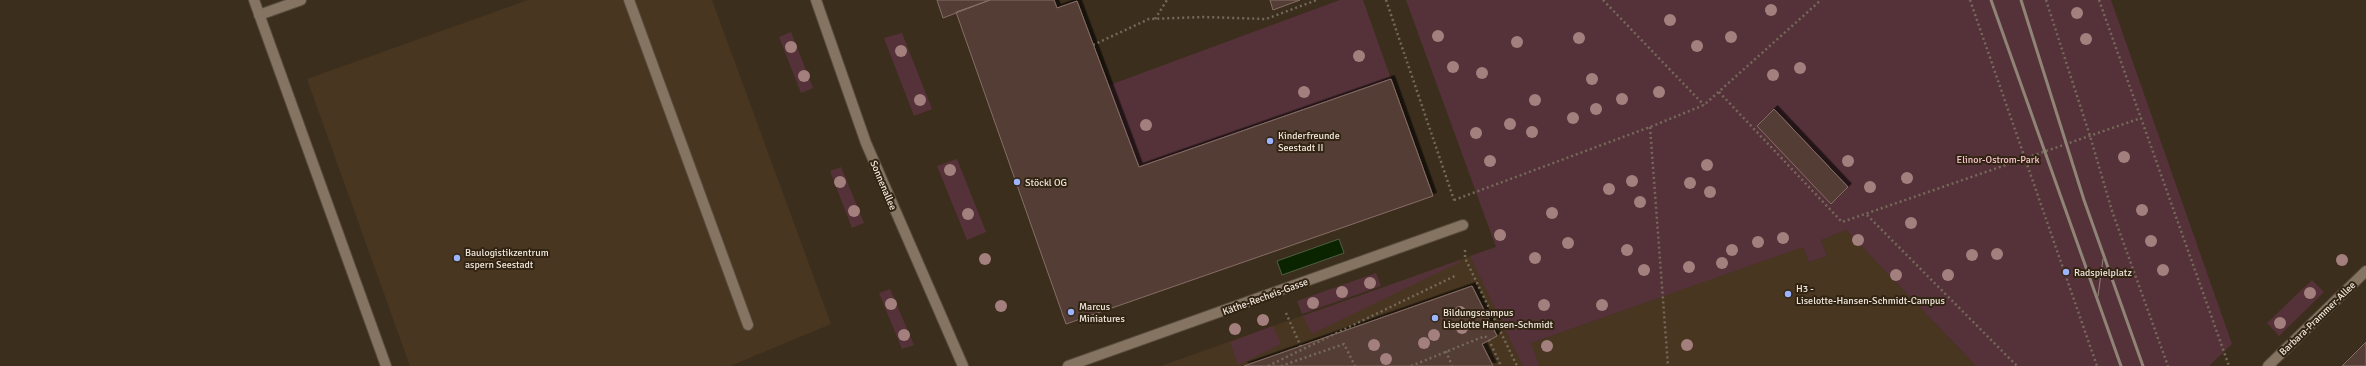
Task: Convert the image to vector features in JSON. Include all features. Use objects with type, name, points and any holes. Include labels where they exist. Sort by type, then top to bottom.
[{"type":"street","points":[[254,0],[386,366]]},
{"type":"street","points":[[259,15],[301,0]]},
{"type":"street","points":[[629,0],[748,325]]},
{"type":"street","name":"Sonnenallee","points":[[816,0],[866,143],[963,366]]},
{"type":"street","name":"Käthe-Recheis-Gasse","points":[[1068,366],[1463,225]]},
{"type":"street","name":"Barbara-Prammer-Allee","points":[[2268,366],[2366,271]]},
{"type":"path","points":[[1155,19],[1167,0]]},
{"type":"path","points":[[1093,45],[1149,19],[1203,16],[1266,19],[1317,0]]},
{"type":"path","points":[[1386,0],[1463,225],[1465,258],[1517,366]]},
{"type":"path","points":[[1603,0],[1704,105]]},
{"type":"path","points":[[1454,200],[1650,127],[1704,105],[1820,0]]},
{"type":"path","points":[[1970,0],[2097,366]]},
{"type":"path","points":[[2046,0],[2090,136],[2112,211],[2168,366]]},
{"type":"path","points":[[2098,0],[2229,366]]},
{"type":"path","points":[[1719,92],[1842,222],[2141,118]]},
{"type":"path","points":[[1650,127],[1668,366]]},
{"type":"path","points":[[1867,214],[2017,366]]},
{"type":"path","points":[[1268,366],[1457,275]]},
{"type":"path","points":[[1276,292],[1302,350]]},
{"type":"path","points":[[1411,366],[1484,336],[1489,340],[1502,366]]},
{"type":"path","points":[[1281,366],[1344,344],[1355,366]]},
{"type":"path","points":[[1446,351],[1452,366]]},
{"type":"shaded area","points":[[528,0],[712,0],[831,324],[730,366],[410,366],[307,79]]},
{"type":"shaded area","name":"H3 - Liselotte-Hansen-Schmidt-Campus","points":[[1846,230],[1976,366],[1161,366],[1496,247],[1531,343],[1803,246],[1809,262],[1827,256],[1821,240]]},
{"type":"shaded area","points":[[1339,239],[1344,253],[1282,275],[1277,261]]},
{"type":"green space","points":[[1340,0],[1363,0],[1391,79],[1139,167],[1107,86]]},
{"type":"green space","name":"Elinor-Ostrom-Park","points":[[1406,0],[2111,0],[2232,344],[2209,366],[1976,366],[1846,230],[1821,240],[1827,256],[1809,262],[1803,247],[1531,343],[1539,366],[1523,366],[1470,256],[1496,247]]},
{"type":"green space","points":[[791,32],[813,88],[801,93],[779,37]]},
{"type":"green space","points":[[902,33],[932,109],[914,116],[884,38]]},
{"type":"green space","points":[[957,159],[986,232],[967,240],[937,166]]},
{"type":"green space","points":[[841,167],[864,223],[852,228],[830,171]]},
{"type":"green space","points":[[1460,260],[1460,262],[1312,334],[1303,316]]},
{"type":"green space","points":[[1376,273],[1381,286],[1302,314],[1297,301]]},
{"type":"green space","points":[[2312,280],[2324,292],[2279,336],[2267,323]]},
{"type":"green space","points":[[890,289],[914,345],[902,349],[879,293]]},
{"type":"green space","points":[[1273,326],[1281,344],[1238,365],[1230,342]]},
{"type":"building","points":[[937,0],[990,0],[943,18]]},
{"type":"building","points":[[990,0],[1054,0],[1057,8],[1077,1],[1139,167],[1391,79],[1433,196],[1066,324],[956,12]]},
{"type":"building","points":[[1270,0],[1300,0],[1273,10]]},
{"type":"building","points":[[1774,109],[1848,187],[1831,204],[1757,126]]},
{"type":"building","name":"Bildungscampus Liselotte Hansen-Schmidt","points":[[1472,286],[1497,336],[1482,344],[1493,366],[1244,366]]},
{"type":"building","points":[[2366,342],[2366,366],[2342,366]]},
{"type":"tram line","points":[[2098,296],[2103,259]]},
{"type":"railway","points":[[1991,0],[2121,366]]},
{"type":"railway","points":[[2021,0],[2084,200],[2143,366]]},
{"type":"place","name":"Kinderfreunde Seestadt II","points":[[1270,141]]},
{"type":"place","name":"Stöckl OG","points":[[1017,182]]},
{"type":"place","name":"Baulogistikzentrum aspern Seestadt","points":[[457,258]]},
{"type":"place","name":"Radspielplatz","points":[[2066,272]]},
{"type":"place","name":"H3 - Liselotte-Hansen-Schmidt-Campus","points":[[1788,294]]},
{"type":"place","name":"Marcus Miniatures","points":[[1071,312]]},
{"type":"place","name":"Bildungscampus Liselotte Hansen-Schmidt","points":[[1435,318]]}]
